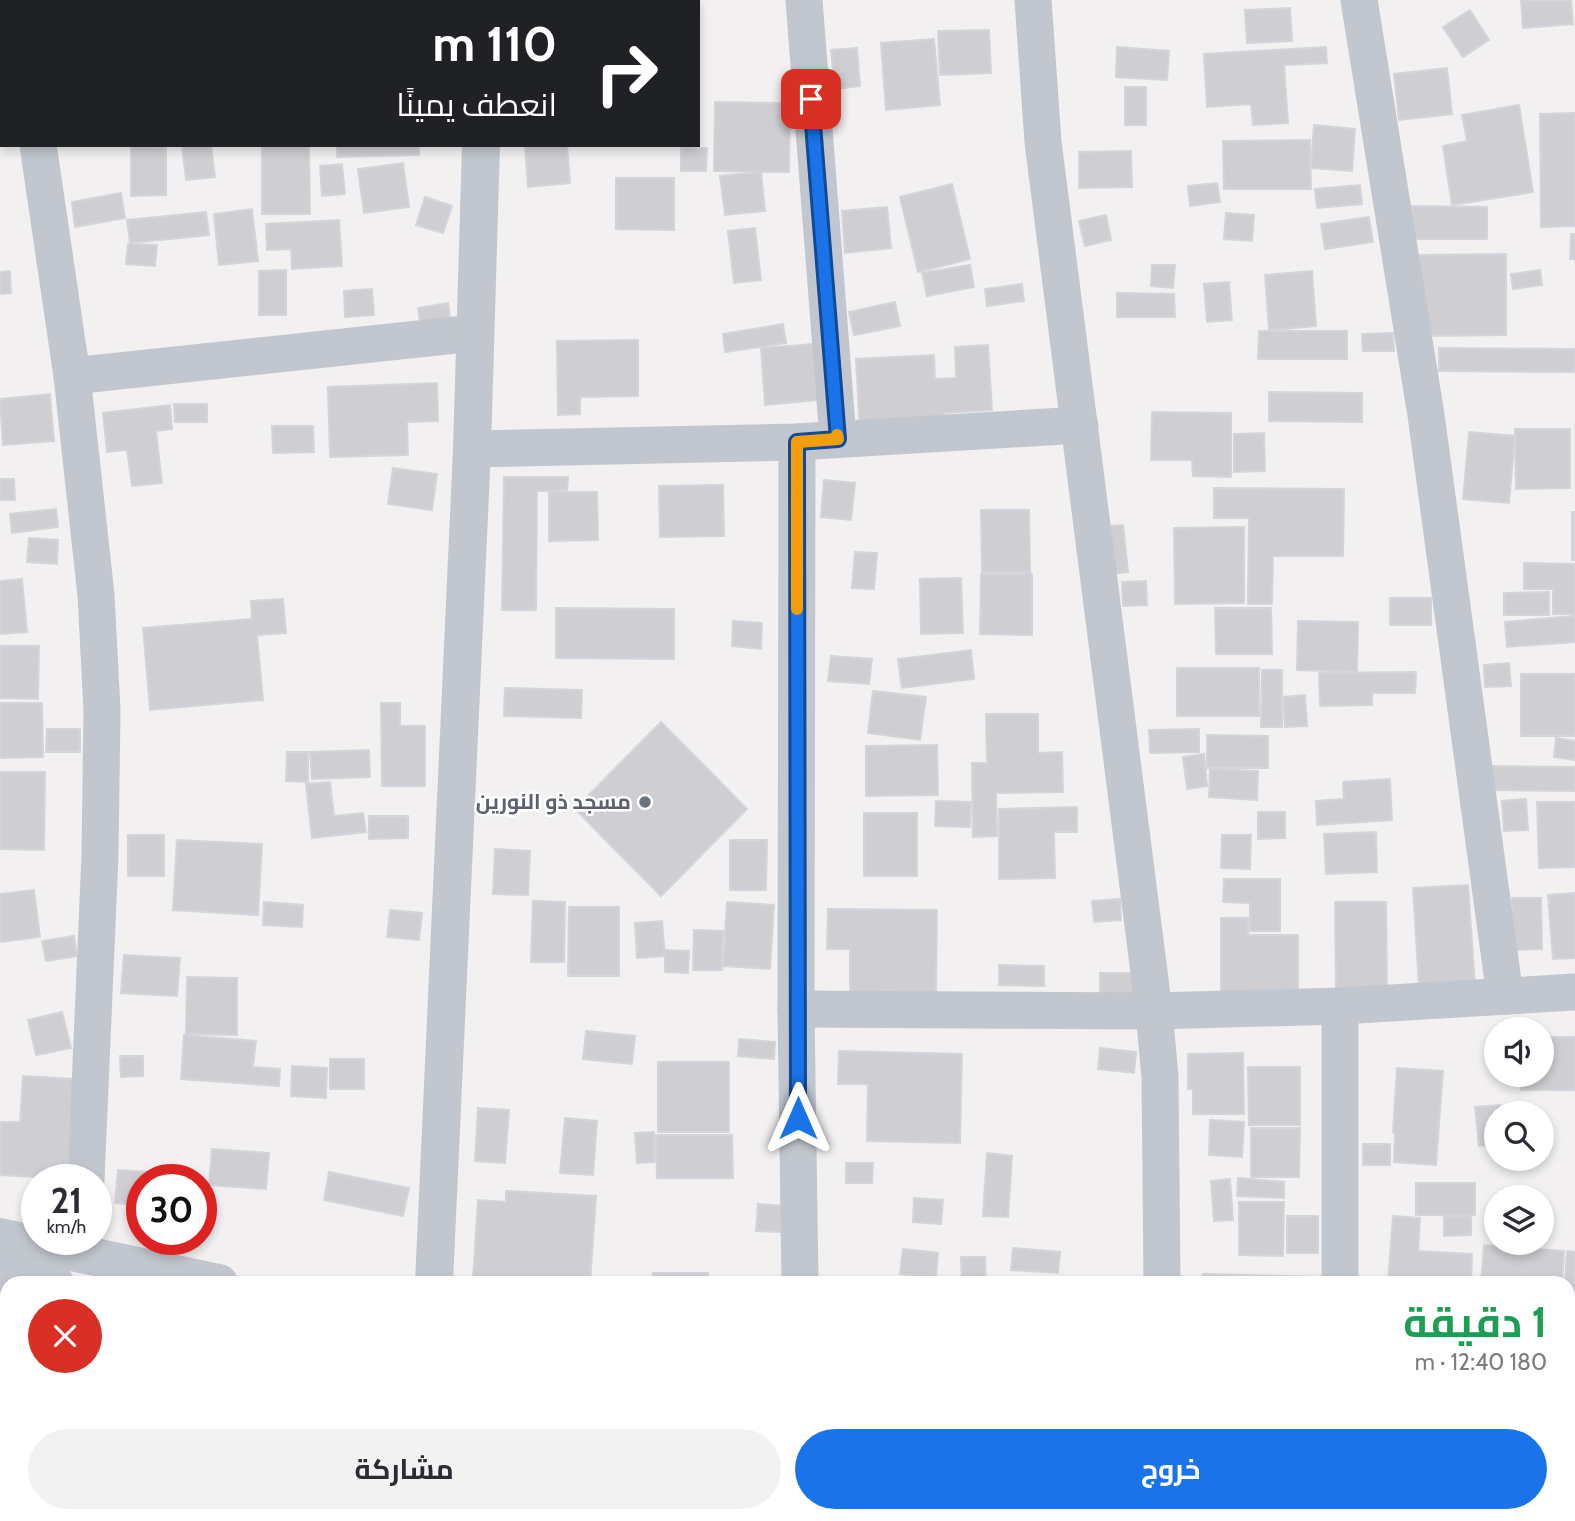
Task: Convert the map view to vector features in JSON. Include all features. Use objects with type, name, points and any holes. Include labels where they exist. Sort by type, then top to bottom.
[{"type":"street","points":[[804,0],[838,439]]},
{"type":"street","points":[[1033,0],[1043,142],[1154,1011],[1160,1077],[1163,1276]]},
{"type":"street","points":[[1359,0],[1426,415],[1505,996]]},
{"type":"street","points":[[38,147],[72,376],[96,595],[102,710],[100,855],[87,1164]]},
{"type":"street","points":[[434,1276],[472,449],[481,147]]},
{"type":"street","points":[[72,376],[474,333]]},
{"type":"street","points":[[472,449],[797,442],[1080,425]]},
{"type":"street","points":[[797,442],[796,1009],[800,1276]]},
{"type":"street","points":[[796,1009],[1154,1011],[1340,1006],[1575,992]]},
{"type":"street","points":[[1340,1006],[1340,1276]]},
{"type":"street","points":[[0,1237],[21,1240]]},
{"type":"street","points":[[112,1255],[193,1276]]},
{"type":"street","points":[[0,1272],[20,1276]]},
{"type":"building","points":[[1521,0],[1571,0],[1573,24],[1523,28]]},
{"type":"building","points":[[1290,8],[1292,41],[1247,43],[1245,10]]},
{"type":"building","points":[[1470,10],[1489,40],[1463,57],[1443,27]]},
{"type":"building","points":[[989,30],[991,73],[940,75],[938,31]]},
{"type":"building","points":[[934,39],[940,105],[886,110],[881,43]]},
{"type":"building","points":[[1117,47],[1169,51],[1167,80],[1116,77]]},
{"type":"building","points":[[1326,47],[1327,63],[1284,65],[1288,123],[1253,125],[1251,104],[1207,107],[1204,54]]},
{"type":"building","points":[[857,48],[860,86],[835,89],[831,50]]},
{"type":"building","points":[[1447,68],[1452,114],[1399,120],[1394,74]]},
{"type":"building","points":[[1125,87],[1146,87],[1146,125],[1125,125]]},
{"type":"building","points":[[715,102],[790,103],[789,172],[714,171]]},
{"type":"building","points":[[1519,105],[1533,192],[1452,205],[1443,146],[1467,141],[1462,115]]},
{"type":"building","points":[[1575,113],[1575,226],[1541,227],[1540,114]]},
{"type":"building","points":[[1314,125],[1355,129],[1352,171],[1311,168]]},
{"type":"building","points":[[1310,140],[1311,189],[1224,189],[1223,141]]},
{"type":"building","points":[[131,147],[166,147],[166,195],[131,196]]},
{"type":"building","points":[[182,147],[211,147],[215,177],[186,180]]},
{"type":"building","points":[[262,147],[309,147],[310,214],[262,214]]},
{"type":"building","points":[[337,147],[419,147],[419,155],[337,157]]},
{"type":"building","points":[[525,147],[567,147],[570,183],[528,187]]},
{"type":"building","points":[[681,148],[707,148],[706,171],[681,171]]},
{"type":"building","points":[[1131,151],[1132,187],[1079,188],[1079,152]]},
{"type":"building","points":[[403,163],[409,207],[364,213],[358,169]]},
{"type":"building","points":[[342,164],[345,194],[322,196],[320,166]]},
{"type":"building","points":[[761,172],[765,211],[725,215],[720,176]]},
{"type":"building","points":[[616,178],[674,178],[674,230],[616,229]]},
{"type":"building","points":[[1217,183],[1220,202],[1190,206],[1188,186]]},
{"type":"building","points":[[952,184],[970,259],[918,272],[900,197]]},
{"type":"building","points":[[1360,185],[1362,204],[1317,208],[1315,189]]},
{"type":"building","points":[[121,193],[125,218],[75,227],[72,202]]},
{"type":"building","points":[[425,197],[452,206],[443,233],[416,225]]},
{"type":"building","points":[[1412,206],[1487,207],[1487,239],[1412,239]]},
{"type":"building","points":[[887,207],[891,248],[845,253],[842,211]]},
{"type":"building","points":[[252,209],[258,261],[219,265],[214,214]]},
{"type":"building","points":[[206,212],[209,235],[130,243],[127,220]]},
{"type":"building","points":[[1226,213],[1254,215],[1252,241],[1224,239]]},
{"type":"building","points":[[1106,215],[1111,240],[1085,246],[1079,221]]},
{"type":"building","points":[[1369,217],[1373,242],[1325,249],[1321,224]]},
{"type":"building","points":[[339,220],[342,266],[292,269],[291,249],[267,250],[266,224]]},
{"type":"building","points":[[755,228],[761,280],[734,283],[728,231]]},
{"type":"building","points":[[1571,234],[1575,234],[1575,259],[1570,259]]},
{"type":"building","points":[[128,244],[157,245],[155,266],[126,264]]},
{"type":"building","points":[[1506,254],[1506,335],[1423,336],[1419,255]]},
{"type":"building","points":[[970,265],[974,287],[927,296],[922,273]]},
{"type":"building","points":[[1152,265],[1175,265],[1173,288],[1151,286]]},
{"type":"building","points":[[286,270],[286,315],[259,315],[259,271]]},
{"type":"building","points":[[1540,270],[1542,285],[1513,289],[1511,274]]},
{"type":"building","points":[[10,271],[11,293],[0,294],[0,272]]},
{"type":"building","points":[[1312,271],[1316,326],[1269,330],[1265,275]]},
{"type":"building","points":[[1229,282],[1232,320],[1207,322],[1204,284]]},
{"type":"building","points":[[1022,284],[1024,301],[987,306],[985,289]]},
{"type":"building","points":[[372,289],[374,315],[345,317],[344,291]]},
{"type":"building","points":[[1117,293],[1174,294],[1175,317],[1117,317]]},
{"type":"building","points":[[895,302],[900,326],[854,335],[849,312]]},
{"type":"building","points":[[448,303],[451,325],[421,329],[418,308]]},
{"type":"building","points":[[783,324],[786,343],[725,352],[723,334]]},
{"type":"building","points":[[1259,331],[1347,331],[1347,359],[1258,359]]},
{"type":"building","points":[[1393,333],[1394,351],[1363,351],[1362,334]]},
{"type":"building","points":[[638,340],[638,396],[580,397],[580,414],[558,415],[557,341]]},
{"type":"building","points":[[813,344],[817,400],[765,405],[761,348]]},
{"type":"building","points":[[988,345],[992,410],[944,413],[945,428],[860,433],[856,359],[934,355],[935,379],[956,378],[955,347]]},
{"type":"building","points":[[1439,348],[1575,349],[1575,372],[1439,371]]},
{"type":"building","points":[[437,383],[438,421],[407,422],[408,455],[330,457],[328,387]]},
{"type":"building","points":[[1269,392],[1362,393],[1362,422],[1269,421]]},
{"type":"building","points":[[50,394],[54,441],[3,445],[0,399]]},
{"type":"building","points":[[174,404],[207,404],[207,422],[175,422]]},
{"type":"building","points":[[170,405],[172,429],[156,431],[162,483],[132,486],[127,450],[107,452],[103,413]]},
{"type":"building","points":[[1152,412],[1231,413],[1231,477],[1193,476],[1192,460],[1151,460]]},
{"type":"building","points":[[272,426],[313,426],[314,452],[273,453]]},
{"type":"building","points":[[1515,429],[1570,429],[1570,488],[1516,489]]},
{"type":"building","points":[[1469,432],[1515,436],[1509,503],[1463,499]]},
{"type":"building","points":[[1264,433],[1265,471],[1234,472],[1234,434]]},
{"type":"building","points":[[393,468],[437,474],[432,510],[388,504]]},
{"type":"building","points":[[504,477],[568,477],[567,491],[537,491],[536,610],[502,610]]},
{"type":"building","points":[[0,479],[14,479],[15,500],[0,500]]},
{"type":"building","points":[[824,480],[855,483],[851,520],[821,517]]},
{"type":"building","points":[[723,485],[724,536],[660,537],[659,486]]},
{"type":"building","points":[[1214,488],[1344,489],[1343,556],[1273,556],[1272,604],[1248,604],[1249,518],[1214,518]]},
{"type":"building","points":[[549,492],[597,492],[598,540],[549,541]]},
{"type":"building","points":[[56,509],[58,527],[12,533],[10,514]]},
{"type":"building","points":[[981,510],[1029,510],[1030,572],[982,572]]},
{"type":"building","points":[[1572,512],[1575,512],[1575,560],[1572,560]]},
{"type":"building","points":[[1123,525],[1128,572],[1103,575],[1098,527]]},
{"type":"building","points":[[1244,527],[1244,603],[1175,604],[1174,528]]},
{"type":"building","points":[[29,538],[58,540],[57,564],[27,562]]},
{"type":"building","points":[[855,552],[877,553],[874,589],[852,588]]},
{"type":"building","points":[[1524,563],[1575,564],[1575,614],[1553,614],[1553,589],[1524,589]]},
{"type":"building","points":[[981,574],[1032,574],[1032,635],[980,634]]},
{"type":"building","points":[[961,578],[963,633],[921,634],[920,579]]},
{"type":"building","points":[[22,579],[27,632],[0,634],[0,581]]},
{"type":"building","points":[[1146,581],[1147,605],[1123,606],[1122,582]]},
{"type":"building","points":[[1549,592],[1549,615],[1504,615],[1504,593]]},
{"type":"building","points":[[1390,598],[1431,598],[1431,625],[1390,625]]},
{"type":"building","points":[[283,599],[286,633],[257,635],[263,700],[150,710],[143,628],[252,619],[251,601]]},
{"type":"building","points":[[556,608],[674,609],[674,659],[556,658]]},
{"type":"building","points":[[1215,608],[1271,608],[1272,654],[1216,654]]},
{"type":"building","points":[[1575,616],[1575,642],[1507,647],[1505,622]]},
{"type":"building","points":[[733,621],[762,623],[761,649],[732,646]]},
{"type":"building","points":[[1298,621],[1358,622],[1357,672],[1297,670]]},
{"type":"building","points":[[0,646],[39,646],[38,699],[0,698]]},
{"type":"building","points":[[971,650],[974,679],[902,688],[898,659]]},
{"type":"building","points":[[831,656],[872,659],[869,684],[828,681]]},
{"type":"building","points":[[1509,663],[1511,686],[1485,687],[1484,665]]},
{"type":"building","points":[[1177,668],[1259,668],[1259,716],[1177,716]]},
{"type":"building","points":[[1262,670],[1282,670],[1282,727],[1261,727]]},
{"type":"building","points":[[1416,672],[1415,693],[1372,693],[1372,705],[1320,706],[1319,673]]},
{"type":"building","points":[[1521,674],[1575,674],[1575,736],[1521,736]]},
{"type":"building","points":[[505,688],[582,690],[581,718],[504,716]]},
{"type":"building","points":[[873,691],[926,697],[920,740],[868,733]]},
{"type":"building","points":[[1305,695],[1307,726],[1285,727],[1283,697]]},
{"type":"building","points":[[0,703],[42,703],[43,757],[0,758]]},
{"type":"building","points":[[381,703],[400,703],[400,726],[425,726],[425,786],[382,786]]},
{"type":"building","points":[[986,714],[1038,714],[1038,753],[1062,752],[1063,792],[996,793],[997,836],[973,837],[972,763],[987,763]]},
{"type":"building","points":[[661,722],[747,809],[661,896],[575,809]]},
{"type":"building","points":[[47,729],[80,729],[80,752],[46,752]]},
{"type":"building","points":[[1199,729],[1199,752],[1150,753],[1149,730]]},
{"type":"building","points":[[1207,735],[1268,736],[1268,768],[1207,768]]},
{"type":"building","points":[[1556,738],[1575,741],[1575,760],[1554,757]]},
{"type":"building","points":[[937,745],[938,795],[866,796],[866,746]]},
{"type":"building","points":[[369,750],[370,777],[312,779],[310,752]]},
{"type":"building","points":[[287,752],[308,752],[308,782],[286,781]]},
{"type":"building","points":[[1204,754],[1207,786],[1187,789],[1183,757]]},
{"type":"building","points":[[1493,766],[1575,767],[1575,791],[1492,790]]},
{"type":"building","points":[[1210,769],[1258,771],[1257,800],[1209,797]]},
{"type":"building","points":[[0,772],[45,772],[44,850],[0,849]]},
{"type":"building","points":[[1390,779],[1392,820],[1317,825],[1316,801],[1344,799],[1343,782]]},
{"type":"building","points":[[330,782],[334,816],[363,813],[366,832],[312,838],[306,784]]},
{"type":"building","points":[[1526,799],[1528,830],[1504,831],[1502,801]]},
{"type":"building","points":[[936,801],[971,802],[970,827],[935,826]]},
{"type":"building","points":[[1537,802],[1575,802],[1575,867],[1539,868]]},
{"type":"building","points":[[1077,807],[1077,832],[1054,832],[1055,878],[999,879],[999,809]]},
{"type":"building","points":[[1258,812],[1285,812],[1285,838],[1258,839]]},
{"type":"building","points":[[864,813],[917,813],[917,876],[864,876]]},
{"type":"building","points":[[369,816],[408,816],[408,838],[369,839]]},
{"type":"building","points":[[1376,832],[1377,872],[1326,874],[1324,834]]},
{"type":"building","points":[[128,835],[164,835],[164,876],[128,876]]},
{"type":"building","points":[[1222,835],[1251,835],[1250,869],[1221,868]]},
{"type":"building","points":[[177,840],[262,844],[258,915],[173,910]]},
{"type":"building","points":[[730,840],[767,840],[766,890],[730,890]]},
{"type":"building","points":[[495,849],[530,851],[528,895],[493,894]]},
{"type":"building","points":[[1224,879],[1280,879],[1280,931],[1250,931],[1250,903],[1223,902]]},
{"type":"building","points":[[1468,885],[1476,1000],[1420,1004],[1413,888]]},
{"type":"building","points":[[34,890],[40,937],[0,942],[0,894]]},
{"type":"building","points":[[1575,893],[1575,958],[1553,959],[1548,895]]},
{"type":"building","points":[[1512,898],[1541,898],[1542,949],[1513,950]]},
{"type":"building","points":[[1120,899],[1121,920],[1094,922],[1092,901]]},
{"type":"building","points":[[533,901],[565,902],[564,962],[531,962]]},
{"type":"building","points":[[264,902],[303,905],[302,927],[263,925]]},
{"type":"building","points":[[727,902],[774,905],[770,969],[723,966]]},
{"type":"building","points":[[1335,902],[1386,902],[1387,992],[1336,993]]},
{"type":"building","points":[[569,907],[619,907],[619,976],[568,976]]},
{"type":"building","points":[[828,909],[937,910],[936,993],[850,992],[850,949],[827,949]]},
{"type":"building","points":[[390,910],[422,913],[419,940],[387,937]]},
{"type":"building","points":[[1221,918],[1248,918],[1248,935],[1298,935],[1298,1005],[1221,1006]]},
{"type":"building","points":[[662,921],[665,956],[637,958],[635,923]]},
{"type":"building","points":[[694,930],[723,931],[722,970],[693,970]]},
{"type":"building","points":[[74,936],[77,956],[46,961],[42,941]]},
{"type":"building","points":[[665,950],[689,951],[688,973],[665,972]]},
{"type":"building","points":[[124,955],[180,958],[177,996],[121,993]]},
{"type":"building","points":[[999,965],[1044,966],[1044,986],[999,985]]},
{"type":"building","points":[[1100,973],[1139,973],[1139,1012],[1100,1012]]},
{"type":"building","points":[[187,977],[237,978],[237,1035],[186,1034]]},
{"type":"building","points":[[62,1012],[71,1048],[36,1055],[28,1020]]},
{"type":"building","points":[[586,1031],[635,1036],[632,1064],[583,1059]]},
{"type":"building","points":[[184,1035],[256,1041],[253,1067],[280,1069],[279,1086],[181,1079]]},
{"type":"building","points":[[1554,1037],[1575,1037],[1575,1090],[1521,1090],[1521,1087],[1554,1087]]},
{"type":"building","points":[[739,1039],[775,1042],[774,1059],[738,1056]]},
{"type":"building","points":[[1100,1048],[1136,1052],[1134,1073],[1098,1069]]},
{"type":"building","points":[[839,1051],[962,1054],[960,1143],[867,1141],[868,1084],[838,1084]]},
{"type":"building","points":[[1243,1053],[1244,1114],[1193,1114],[1193,1089],[1188,1089],[1188,1054]]},
{"type":"building","points":[[120,1056],[143,1056],[143,1076],[121,1077]]},
{"type":"building","points":[[330,1059],[364,1059],[364,1089],[330,1089]]},
{"type":"building","points":[[658,1062],[729,1062],[729,1132],[658,1132]]},
{"type":"building","points":[[292,1066],[327,1068],[326,1098],[291,1096]]},
{"type":"building","points":[[1248,1067],[1300,1067],[1300,1125],[1249,1125]]},
{"type":"building","points":[[1397,1068],[1443,1071],[1436,1165],[1394,1162]]},
{"type":"building","points":[[23,1076],[74,1079],[69,1164],[21,1164],[21,1176],[0,1175],[1,1122],[20,1122]]},
{"type":"building","points":[[1484,1106],[1484,1145],[1479,1146],[1475,1107]]},
{"type":"building","points":[[478,1108],[509,1110],[505,1163],[475,1161]]},
{"type":"building","points":[[565,1118],[597,1121],[593,1175],[560,1173]]},
{"type":"building","points":[[1210,1120],[1244,1122],[1242,1157],[1209,1155]]},
{"type":"building","points":[[1251,1128],[1300,1128],[1299,1177],[1251,1177]]},
{"type":"building","points":[[654,1132],[655,1162],[637,1163],[635,1133]]},
{"type":"building","points":[[656,1135],[732,1135],[733,1178],[657,1178]]},
{"type":"building","points":[[1363,1144],[1390,1144],[1390,1165],[1363,1165]]},
{"type":"building","points":[[212,1149],[269,1153],[266,1189],[217,1186],[217,1164],[211,1164]]},
{"type":"building","points":[[987,1153],[1012,1156],[1008,1217],[983,1216]]},
{"type":"building","points":[[846,1163],[873,1163],[872,1183],[846,1183]]},
{"type":"building","points":[[118,1170],[126,1171],[126,1204],[115,1203]]},
{"type":"building","points":[[329,1172],[409,1188],[403,1216],[324,1200]]},
{"type":"building","points":[[1238,1178],[1284,1182],[1284,1198],[1237,1196]]},
{"type":"building","points":[[1230,1179],[1233,1220],[1214,1221],[1211,1181]]},
{"type":"building","points":[[1416,1183],[1475,1183],[1475,1215],[1416,1215]]},
{"type":"building","points":[[506,1191],[596,1196],[590,1276],[473,1276],[478,1200],[506,1202]]},
{"type":"building","points":[[914,1198],[943,1200],[941,1224],[913,1222]]},
{"type":"building","points":[[1239,1202],[1284,1202],[1283,1256],[1239,1255]]},
{"type":"building","points":[[758,1204],[783,1206],[781,1232],[756,1231]]},
{"type":"building","points":[[1287,1216],[1318,1216],[1318,1253],[1287,1253]]},
{"type":"building","points":[[1393,1216],[1420,1218],[1418,1251],[1472,1254],[1471,1276],[1389,1276]]},
{"type":"building","points":[[1471,1216],[1471,1235],[1444,1236],[1444,1217]]},
{"type":"building","points":[[1484,1245],[1484,1255],[1554,1255],[1554,1250],[1564,1251],[1562,1276],[1482,1276]]},
{"type":"building","points":[[1013,1248],[1060,1252],[1058,1273],[1011,1270]]},
{"type":"building","points":[[903,1249],[938,1253],[936,1276],[900,1274]]},
{"type":"building","points":[[1567,1251],[1575,1252],[1575,1276],[1565,1276]]},
{"type":"building","points":[[961,1257],[985,1257],[986,1276],[962,1276]]},
{"type":"building","points":[[653,1273],[708,1273],[708,1276],[653,1276]]},
{"type":"building","points":[[1203,1274],[1281,1276],[1203,1276]]},
{"type":"slow traffic","points":[[797,609],[797,442],[838,439],[837,435]]},
{"type":"place","name":"مسجد ذو النورين","points":[[645,802]]},
{"type":"route","points":[[798,1118],[797,442],[838,439],[811,99]]}]
